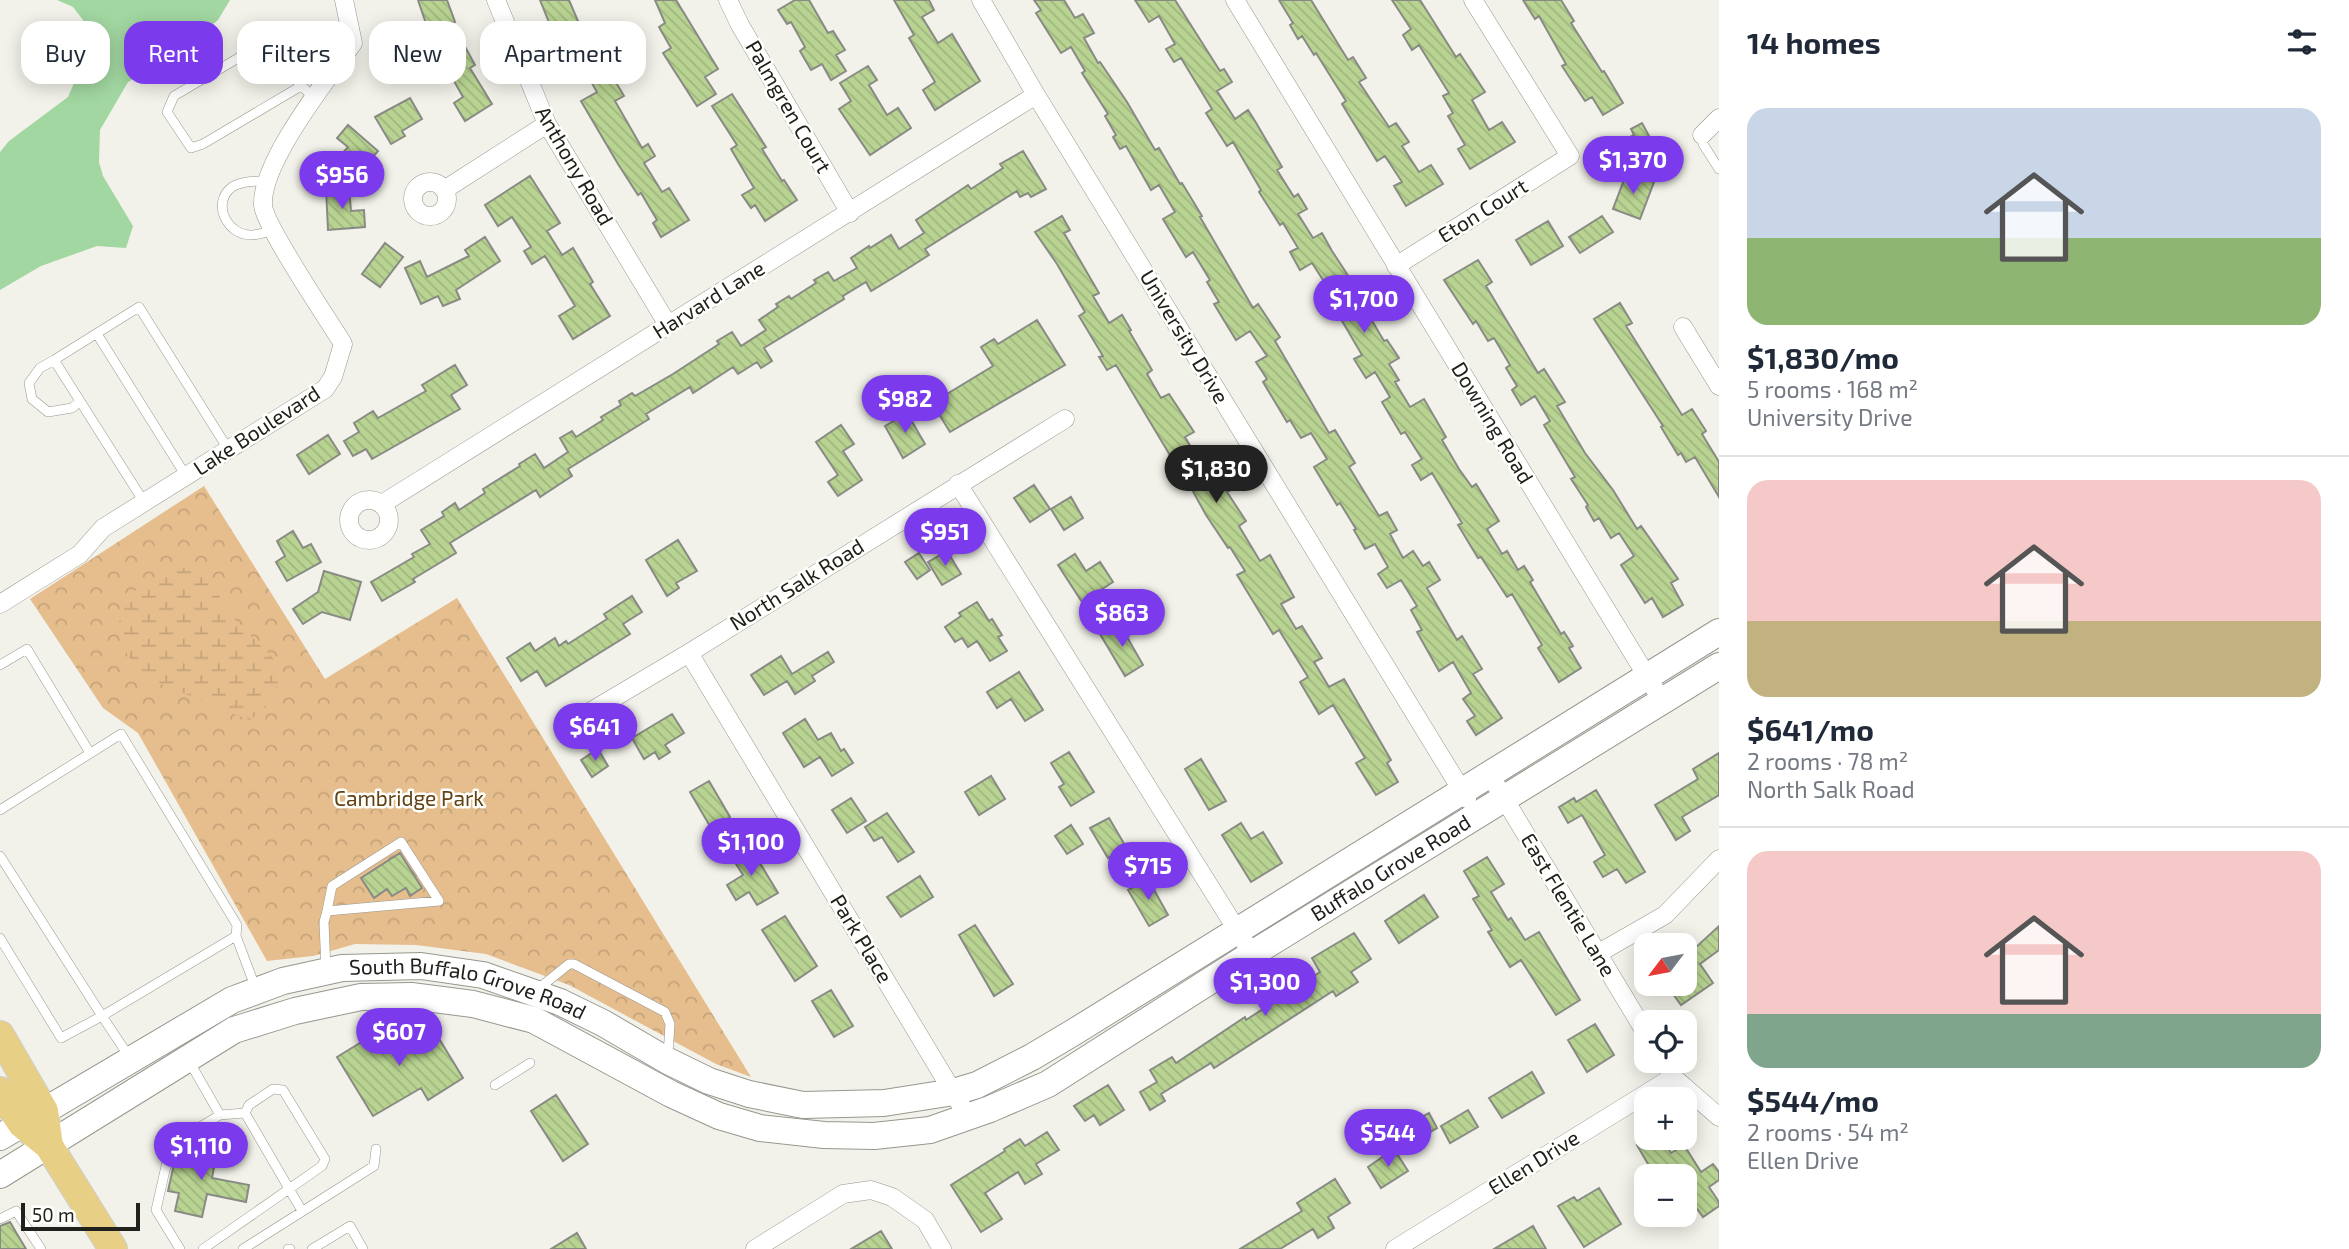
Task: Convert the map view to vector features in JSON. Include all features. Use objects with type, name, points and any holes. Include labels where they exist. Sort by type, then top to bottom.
[{"type":"main road","name":"Buffalo Grove Road","points":[[954,1092],[977,1084],[1032,1057],[1719,632]]},
{"type":"main road","name":"Buffalo Grove Road","points":[[824,1135],[874,1136],[930,1130],[1048,1084],[1252,954],[1719,666]]},
{"type":"main road","name":"South Buffalo Grove Road","points":[[22,1124],[232,1000],[283,981],[342,968],[421,966],[483,975],[560,1002],[709,1081],[749,1094],[803,1105],[884,1103],[954,1092]]},
{"type":"main road","name":"South Buffalo Grove Road","points":[[0,1175],[234,1030],[295,1011],[361,997],[411,996],[473,1004],[534,1020],[671,1094],[719,1116],[760,1128],[824,1135]]},
{"type":"main road","points":[[0,1035],[22,1124]]},
{"type":"main road","points":[[0,1091],[22,1124],[48,1146],[113,1249]]},
{"type":"street","points":[[265,181],[293,130],[353,43],[344,0]]},
{"type":"street","name":"Anthony Road","points":[[496,0],[547,124],[668,325]]},
{"type":"street","name":"Palmgren Court","points":[[728,0],[850,213]]},
{"type":"street","name":"University Drive","points":[[981,0],[1036,95],[1478,816]]},
{"type":"street","name":"Downing Road","points":[[1235,0],[1662,701]]},
{"type":"street","name":"Eton Court","points":[[1396,266],[1570,156],[1473,0]]},
{"type":"street","name":"Harvard Lane","points":[[382,504],[1036,95]]},
{"type":"street","points":[[1702,135],[1719,118]]},
{"type":"street","points":[[444,190],[547,124]]},
{"type":"street","name":"Lake Boulevard","points":[[0,604],[80,554],[103,528],[325,389],[333,377],[343,344],[274,230],[263,207],[265,181]]},
{"type":"street","points":[[1683,327],[1719,386]]},
{"type":"street","name":"North Salk Road","points":[[563,728],[689,653],[1065,419]]},
{"type":"street","points":[[958,484],[1252,954]]},
{"type":"street","name":"Park Place","points":[[689,653],[968,1117]]},
{"type":"street","name":"East Flentie Lane","points":[[1490,775],[1634,1014]]},
{"type":"street","points":[[1597,954],[1665,915],[1719,859]]},
{"type":"street","points":[[1671,1073],[1719,1116]]},
{"type":"street","name":"Ellen Drive","points":[[1395,1249],[1673,1077]]},
{"type":"street","points":[[755,1249],[844,1194],[871,1190],[892,1198],[925,1220],[943,1249]]},
{"type":"lane","points":[[301,86],[203,144],[191,148],[167,112],[174,96],[250,51],[268,47],[287,74],[301,86],[315,99]]},
{"type":"lane","points":[[1702,135],[1703,144],[1719,169]]},
{"type":"lane","points":[[265,181],[234,186],[224,196],[222,211],[226,223],[235,231],[250,235],[274,230]]},
{"type":"lane","points":[[80,401],[72,408],[48,412],[32,399],[29,383],[40,368],[139,307],[228,449]]},
{"type":"lane","points":[[97,334],[186,476]]},
{"type":"lane","points":[[54,360],[144,502]]},
{"type":"lane","points":[[0,665],[27,649],[90,753]]},
{"type":"lane","points":[[0,810],[121,734],[237,925],[236,936],[256,991]]},
{"type":"lane","points":[[326,972],[324,922],[332,886],[401,842],[439,901],[327,911]]},
{"type":"lane","points":[[0,856],[131,1060]]},
{"type":"lane","points":[[0,938],[61,1038],[103,1016],[236,936]]},
{"type":"lane","points":[[533,993],[569,964],[574,964],[665,1013],[670,1024],[668,1061]]},
{"type":"lane","points":[[187,1058],[220,1115]]},
{"type":"lane","points":[[495,1085],[530,1063]]},
{"type":"lane","points":[[203,1249],[322,1166],[325,1159],[283,1090],[272,1089],[249,1105],[245,1113]]},
{"type":"lane","points":[[180,1249],[156,1210],[171,1144],[220,1115],[245,1113]]},
{"type":"lane","points":[[245,1113],[302,1211]]},
{"type":"lane","points":[[243,1249],[374,1166],[376,1150]]},
{"type":"lane","points":[[0,1219],[16,1211],[36,1247]]},
{"type":"lane","points":[[313,1249],[349,1226],[363,1249]]},
{"type":"lane","points":[[17,1234],[27,1227]]},
{"type":"green space","name":"Cambridge Park","points":[[204,486],[325,679],[457,598],[751,1077],[716,1064],[569,985],[486,954],[416,945],[355,944],[313,956],[267,961],[138,733],[103,708],[30,599]]},
{"type":"green space","points":[[185,568],[207,578],[235,620],[275,660],[280,675],[275,692],[263,711],[249,720],[147,678],[131,660],[122,642],[119,625],[122,609],[131,595],[145,583],[163,574]]},
{"type":"shaded area","points":[[57,0],[230,0],[217,21],[124,21],[124,84],[127,84],[100,130],[99,162],[103,176],[133,226],[126,248],[97,246],[41,266],[0,290],[0,152],[9,141],[68,97],[74,84],[110,84],[110,21],[84,21],[73,7]]},
{"type":"building","points":[[418,0],[447,0],[455,21],[425,21]]},
{"type":"building","points":[[540,0],[569,0],[578,21],[548,21]]},
{"type":"building","points":[[655,0],[676,0],[718,69],[705,77],[716,94],[697,106],[663,53],[671,48],[659,27],[665,23]]},
{"type":"building","points":[[795,0],[809,0],[828,33],[833,31],[845,50],[836,55],[846,71],[831,80],[822,64],[811,70],[800,51],[805,47],[791,22],[787,24],[778,10]]},
{"type":"building","points":[[894,0],[929,0],[934,10],[922,17],[938,43],[952,34],[980,81],[935,110],[923,90],[935,82],[909,38],[914,35]]},
{"type":"building","points":[[1034,0],[1064,0],[1075,18],[1083,14],[1094,33],[1084,38],[1098,63],[1100,62],[1127,102],[1155,150],[1159,148],[1180,184],[1182,183],[1253,308],[1258,304],[1280,337],[1275,341],[1329,433],[1335,430],[1355,463],[1349,467],[1379,516],[1387,512],[1397,530],[1390,534],[1403,558],[1413,551],[1423,566],[1429,562],[1440,580],[1427,588],[1457,640],[1462,636],[1482,669],[1473,674],[1502,718],[1476,735],[1467,721],[1475,716],[1463,699],[1471,693],[1453,662],[1439,671],[1417,632],[1422,630],[1411,610],[1417,606],[1401,580],[1387,588],[1378,574],[1388,567],[1375,544],[1365,549],[1340,503],[1337,505],[1314,467],[1327,459],[1311,433],[1301,438],[1290,420],[1287,422],[1263,382],[1267,379],[1256,362],[1267,356],[1250,331],[1236,340],[1214,304],[1219,302],[1207,282],[1210,280],[1193,252],[1186,257],[1163,219],[1175,212],[1159,185],[1151,190],[1126,146],[1120,149],[1113,137],[1116,135],[1105,116],[1108,114],[1082,73],[1085,71],[1071,47],[1061,53],[1036,13],[1041,10]]},
{"type":"building","points":[[1135,0],[1175,0],[1220,71],[1224,69],[1232,82],[1217,91],[1235,119],[1248,110],[1255,121],[1282,167],[1277,170],[1294,197],[1298,194],[1307,209],[1298,214],[1313,238],[1322,233],[1372,312],[1368,314],[1384,341],[1387,340],[1399,358],[1389,364],[1399,380],[1395,382],[1410,407],[1424,399],[1446,437],[1442,440],[1459,469],[1472,487],[1476,484],[1499,521],[1487,529],[1502,554],[1507,551],[1518,570],[1524,566],[1533,580],[1530,582],[1561,634],[1564,632],[1573,646],[1569,648],[1581,668],[1559,682],[1538,648],[1542,645],[1512,594],[1507,597],[1481,557],[1478,558],[1458,525],[1462,523],[1432,473],[1421,480],[1412,465],[1422,459],[1405,432],[1401,434],[1382,402],[1390,397],[1375,372],[1366,378],[1354,359],[1362,355],[1338,314],[1343,311],[1312,263],[1300,270],[1290,252],[1298,248],[1283,223],[1280,225],[1259,192],[1261,190],[1233,142],[1227,146],[1206,113],[1212,109],[1181,58],[1174,62],[1166,49],[1175,44],[1159,16],[1149,22]]},
{"type":"building","points":[[1279,0],[1311,0],[1348,60],[1353,57],[1366,78],[1359,82],[1389,127],[1396,123],[1409,142],[1402,146],[1419,172],[1431,165],[1443,184],[1406,206],[1394,186],[1402,182],[1385,156],[1377,161],[1342,104],[1346,101],[1316,53],[1314,55],[1302,36],[1298,39],[1290,25],[1293,23]]},
{"type":"building","points":[[1392,0],[1420,0],[1456,57],[1460,54],[1485,92],[1472,100],[1489,130],[1502,122],[1515,142],[1470,169],[1458,149],[1465,145],[1448,116],[1453,113],[1443,96],[1449,93],[1419,45],[1412,50],[1403,35],[1411,29]]},
{"type":"building","points":[[1523,0],[1561,0],[1574,21],[1571,23],[1623,103],[1603,115],[1592,97],[1585,101],[1562,66],[1566,64],[1539,16],[1535,19]]},
{"type":"building","points":[[466,49],[475,65],[470,68],[492,104],[465,121],[454,103],[463,97],[456,84],[466,84]]},
{"type":"building","points":[[868,66],[877,80],[869,85],[887,115],[898,108],[911,128],[870,155],[839,109],[851,101],[840,83]]},
{"type":"building","points":[[592,84],[617,84],[624,96],[615,101],[642,148],[648,144],[655,156],[644,163],[662,192],[669,188],[689,220],[661,237],[653,223],[657,220],[641,193],[638,195],[618,164],[581,101],[597,92]]},
{"type":"building","points":[[732,94],[766,147],[762,149],[797,200],[765,221],[755,205],[751,208],[742,195],[754,188],[731,149],[737,145],[712,106]]},
{"type":"building","points":[[410,98],[422,119],[402,131],[405,136],[391,144],[375,117]]},
{"type":"building","points":[[1642,123],[1654,145],[1628,159],[1619,143],[1634,135],[1631,129]]},
{"type":"building","points":[[348,125],[378,151],[354,179],[334,163],[348,147],[337,138]]},
{"type":"building","points":[[1023,151],[1046,189],[1031,197],[1028,193],[1020,197],[1017,191],[925,249],[929,255],[896,276],[871,291],[866,282],[843,296],[844,299],[764,348],[772,361],[761,368],[757,362],[738,374],[733,367],[693,393],[690,387],[646,414],[649,419],[568,469],[572,476],[540,497],[536,490],[450,543],[456,553],[382,601],[371,582],[414,557],[412,554],[430,544],[421,530],[444,516],[442,512],[455,503],[459,510],[485,493],[483,489],[535,454],[544,468],[568,452],[560,438],[572,431],[576,437],[621,405],[619,401],[632,393],[635,396],[673,374],[719,344],[717,341],[732,332],[741,346],[766,330],[759,320],[778,307],[776,304],[789,296],[791,299],[828,272],[834,281],[857,268],[851,258],[869,246],[870,248],[891,235],[899,249],[924,233],[916,220],[968,185],[971,189],[1003,168],[1000,164]]},
{"type":"building","points":[[1627,172],[1654,182],[1640,219],[1613,209]]},
{"type":"building","points":[[530,176],[560,223],[547,231],[562,255],[573,248],[593,282],[590,284],[610,316],[573,339],[559,316],[575,306],[545,256],[532,264],[524,251],[531,247],[512,217],[498,226],[485,205]]},
{"type":"building","points":[[349,187],[351,211],[364,210],[365,227],[328,230],[326,189]]},
{"type":"building","points":[[1062,216],[1070,230],[1064,233],[1099,293],[1093,296],[1109,323],[1122,315],[1152,370],[1147,374],[1161,398],[1169,394],[1194,432],[1185,437],[1201,464],[1213,481],[1220,477],[1246,521],[1239,526],[1260,561],[1270,555],[1294,597],[1281,604],[1296,629],[1302,626],[1322,658],[1314,662],[1329,687],[1344,679],[1391,760],[1387,763],[1398,782],[1376,795],[1356,763],[1365,758],[1333,705],[1319,714],[1300,682],[1308,677],[1279,630],[1273,634],[1237,575],[1245,571],[1206,515],[1116,365],[1107,370],[1099,357],[1103,356],[1079,316],[1085,312],[1035,232]]},
{"type":"building","points":[[1602,216],[1613,232],[1580,253],[1569,237]]},
{"type":"building","points":[[1548,221],[1563,246],[1531,265],[1516,240]]},
{"type":"building","points":[[485,237],[500,261],[456,290],[460,299],[443,306],[438,296],[421,304],[405,268],[420,261],[427,277],[469,256],[465,250]]},
{"type":"building","points":[[385,243],[403,257],[380,287],[362,274]]},
{"type":"building","points":[[1478,260],[1492,282],[1486,286],[1538,373],[1544,369],[1565,402],[1557,406],[1585,453],[1613,490],[1637,529],[1641,526],[1678,579],[1671,583],[1683,605],[1663,617],[1652,598],[1645,603],[1621,565],[1634,556],[1619,533],[1611,538],[1599,518],[1594,521],[1586,507],[1588,505],[1571,479],[1575,477],[1544,425],[1550,421],[1535,396],[1521,405],[1512,390],[1517,386],[1506,368],[1510,365],[1494,338],[1488,341],[1476,321],[1473,324],[1444,280]]},
{"type":"building","points":[[1620,303],[1632,323],[1626,326],[1682,415],[1692,409],[1706,431],[1702,434],[1719,462],[1719,497],[1695,457],[1686,462],[1681,453],[1678,455],[1661,427],[1663,426],[1594,319]]},
{"type":"building","points":[[1037,320],[1065,365],[950,432],[932,403],[993,366],[981,347],[994,339],[998,344]]},
{"type":"building","points":[[455,365],[467,385],[451,395],[460,409],[372,459],[366,449],[353,456],[344,441],[359,432],[354,423],[373,411],[378,418],[426,391],[422,385]]},
{"type":"building","points":[[907,413],[925,444],[903,458],[885,426]]},
{"type":"building","points":[[841,425],[854,444],[843,451],[862,480],[838,496],[828,482],[838,475],[816,442]]},
{"type":"building","points":[[328,435],[340,454],[309,474],[297,455]]},
{"type":"building","points":[[1034,485],[1050,509],[1030,522],[1014,498]]},
{"type":"building","points":[[1071,497],[1083,518],[1064,530],[1051,509]]},
{"type":"building","points":[[293,531],[303,548],[311,544],[321,562],[287,581],[276,562],[285,556],[277,541]]},
{"type":"building","points":[[678,540],[697,571],[676,583],[679,588],[667,596],[646,560]]},
{"type":"building","points":[[947,551],[961,574],[942,585],[928,562]]},
{"type":"building","points":[[919,553],[930,570],[917,579],[905,562]]},
{"type":"building","points":[[1075,554],[1086,571],[1100,562],[1113,582],[1082,602],[1058,565]]},
{"type":"building","points":[[324,571],[361,582],[350,620],[322,612],[303,624],[293,609],[318,592]]},
{"type":"building","points":[[632,596],[642,612],[623,624],[630,634],[546,686],[537,671],[521,681],[507,658],[530,643],[535,651],[555,638],[559,646],[566,641],[568,644],[607,619],[604,614]]},
{"type":"building","points":[[977,602],[1002,635],[998,637],[1007,651],[990,661],[977,641],[968,647],[962,638],[955,642],[945,627],[961,616],[959,613]]},
{"type":"building","points":[[1119,623],[1143,665],[1125,676],[1100,634]]},
{"type":"building","points":[[828,652],[834,662],[812,676],[815,681],[795,694],[787,681],[764,695],[751,675],[781,656],[792,674]]},
{"type":"building","points":[[1019,672],[1043,710],[1025,721],[1011,699],[997,708],[987,692]]},
{"type":"building","points":[[672,714],[684,733],[665,745],[670,752],[659,759],[655,752],[644,759],[632,738]]},
{"type":"building","points":[[805,719],[818,740],[831,733],[841,751],[844,749],[853,763],[832,776],[820,757],[804,767],[783,733]]},
{"type":"building","points":[[598,749],[608,766],[592,777],[581,760]]},
{"type":"building","points":[[1069,752],[1094,792],[1071,806],[1059,787],[1064,784],[1051,763]]},
{"type":"building","points":[[1719,753],[1719,795],[1682,817],[1690,831],[1676,840],[1655,805],[1698,779],[1693,769]]},
{"type":"building","points":[[1201,759],[1226,801],[1209,810],[1185,769]]},
{"type":"building","points":[[991,776],[1005,799],[979,815],[965,792]]},
{"type":"building","points":[[709,781],[730,817],[711,828],[690,792]]},
{"type":"building","points":[[1596,790],[1645,872],[1626,883],[1617,869],[1603,877],[1594,862],[1605,855],[1582,815],[1568,823],[1559,807],[1574,798],[1576,802]]},
{"type":"building","points":[[851,798],[866,821],[847,833],[832,810]]},
{"type":"building","points":[[887,813],[914,852],[898,862],[882,837],[874,841],[865,827]]},
{"type":"building","points":[[1109,818],[1126,847],[1108,858],[1090,828]]},
{"type":"building","points":[[1241,823],[1251,839],[1263,832],[1282,863],[1251,882],[1222,835]]},
{"type":"building","points":[[1071,825],[1083,844],[1067,854],[1055,836]]},
{"type":"building","points":[[749,845],[778,893],[757,905],[749,892],[736,900],[727,885],[743,875],[731,856]]},
{"type":"building","points":[[400,853],[422,888],[410,896],[406,888],[392,896],[387,889],[374,898],[361,878]]},
{"type":"building","points":[[1487,857],[1504,884],[1491,892],[1508,920],[1511,918],[1525,940],[1539,932],[1580,1000],[1556,1015],[1521,960],[1510,967],[1488,932],[1492,930],[1473,899],[1479,896],[1464,871]]},
{"type":"building","points":[[920,876],[933,897],[901,917],[887,897]]},
{"type":"building","points":[[1148,879],[1168,915],[1149,926],[1128,890]]},
{"type":"building","points":[[1424,895],[1438,917],[1399,943],[1385,921]]},
{"type":"building","points":[[785,916],[817,966],[795,981],[762,930]]},
{"type":"building","points":[[975,925],[1013,984],[994,996],[959,935]]},
{"type":"building","points":[[1719,926],[1719,950],[1700,964],[1713,983],[1698,993],[1698,945]]},
{"type":"building","points":[[1354,933],[1371,959],[1351,972],[1358,982],[1336,996],[1333,991],[1214,1068],[1211,1063],[1161,1094],[1165,1101],[1150,1110],[1140,1092],[1157,1082],[1150,1070],[1172,1057],[1176,1063],[1320,972],[1312,958]]},
{"type":"building","points":[[831,990],[853,1026],[834,1037],[812,1001]]},
{"type":"building","points":[[1675,996],[1694,996],[1681,1005]]},
{"type":"building","points":[[1595,1024],[1614,1055],[1587,1072],[1568,1040]]},
{"type":"building","points":[[378,1032],[435,1032],[463,1078],[428,1100],[421,1088],[373,1116],[337,1057]]},
{"type":"building","points":[[1532,1072],[1544,1093],[1502,1118],[1489,1098]]},
{"type":"building","points":[[1108,1085],[1124,1110],[1100,1125],[1094,1115],[1085,1121],[1074,1106]]},
{"type":"building","points":[[556,1095],[588,1144],[563,1161],[531,1111]]},
{"type":"building","points":[[1468,1110],[1478,1127],[1450,1143],[1441,1126]]},
{"type":"building","points":[[1429,1113],[1437,1128],[1425,1135],[1417,1120]]},
{"type":"building","points":[[1047,1132],[1059,1150],[1036,1164],[1042,1174],[1025,1184],[1018,1172],[985,1193],[1002,1219],[981,1232],[951,1185],[1020,1139],[1025,1146]]},
{"type":"building","points":[[184,1146],[217,1152],[212,1178],[249,1185],[246,1202],[207,1194],[202,1217],[175,1211],[179,1193],[168,1191],[174,1164],[180,1165]]},
{"type":"building","points":[[1394,1149],[1408,1171],[1381,1188],[1368,1167]]},
{"type":"building","points":[[1640,1150],[1669,1150],[1671,1153],[1687,1150],[1696,1164],[1648,1164]]},
{"type":"building","points":[[1713,1164],[1719,1172],[1719,1180],[1709,1187],[1719,1206],[1703,1217],[1697,1209],[1697,1166],[1701,1172]]},
{"type":"building","points":[[1335,1179],[1350,1203],[1328,1217],[1334,1228],[1318,1238],[1313,1229],[1280,1249],[1240,1249],[1302,1211],[1297,1203]]},
{"type":"building","points":[[1599,1188],[1621,1224],[1584,1247],[1558,1206],[1574,1197],[1577,1201]]},
{"type":"building","points":[[10,1222],[26,1249],[0,1249],[0,1226]]},
{"type":"building","points":[[1533,1226],[1546,1249],[1494,1249]]},
{"type":"building","points":[[881,1231],[892,1249],[851,1249]]},
{"type":"building","points":[[577,1233],[586,1249],[551,1249]]}]
